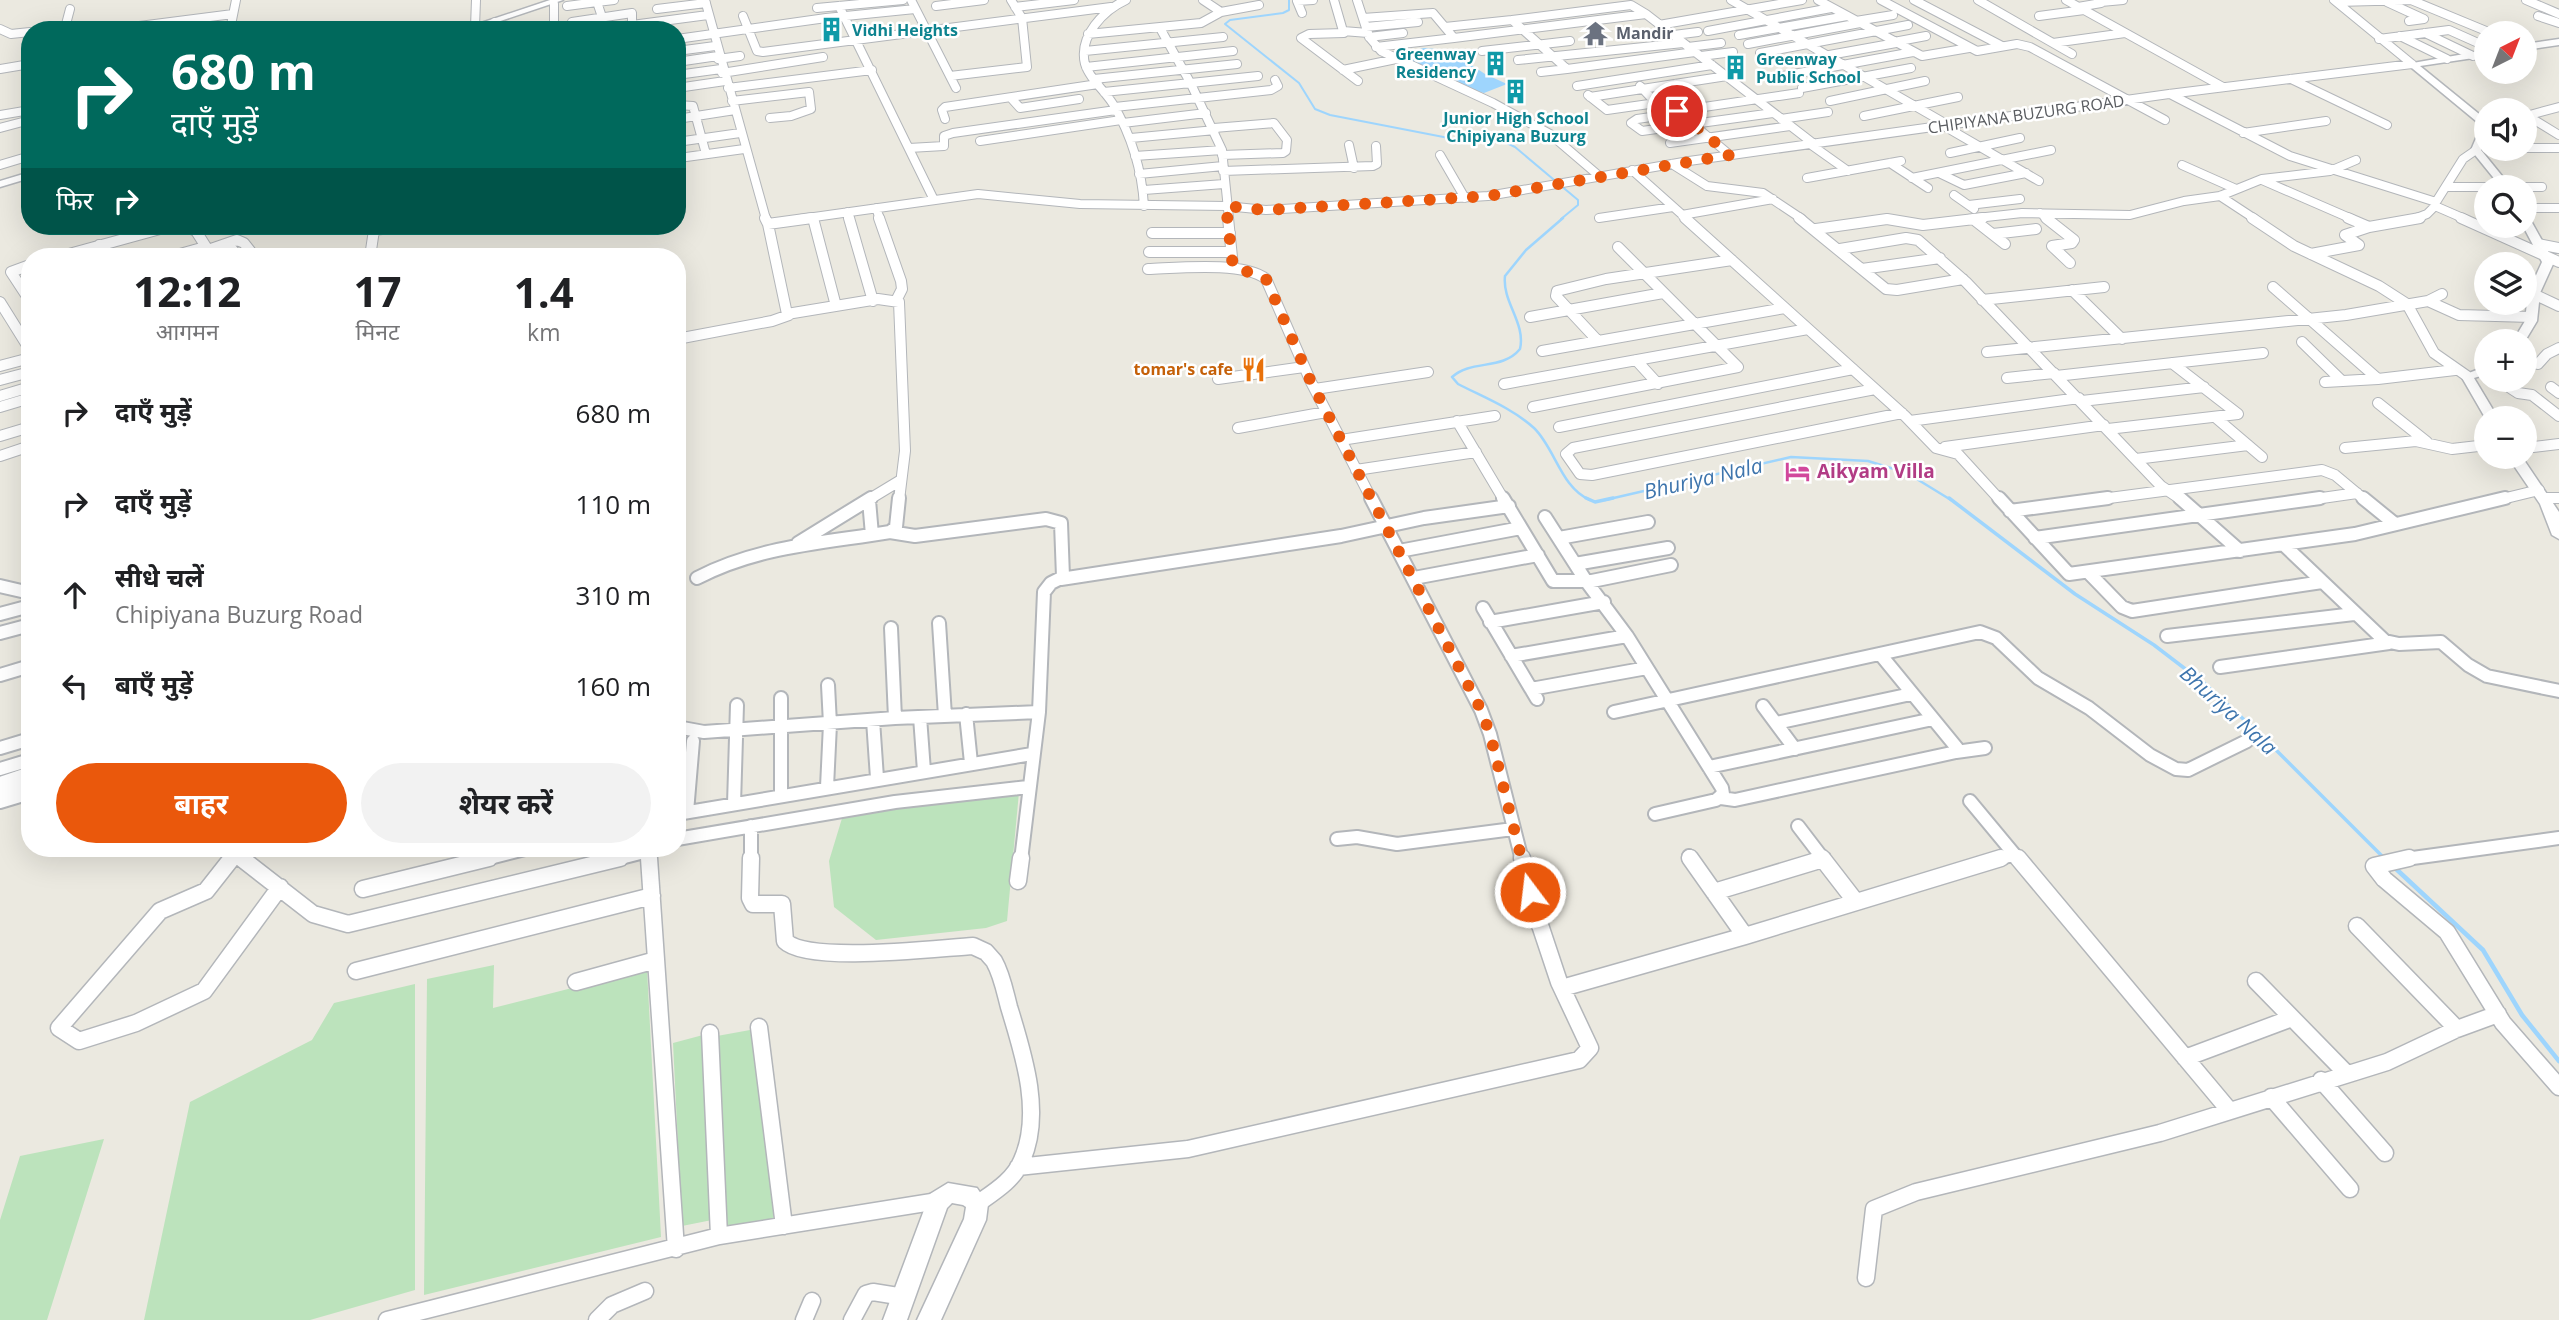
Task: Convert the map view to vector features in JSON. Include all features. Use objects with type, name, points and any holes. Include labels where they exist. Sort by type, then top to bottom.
[{"type":"street","points":[[232,21],[236,0]]},
{"type":"street","points":[[474,21],[476,0]]},
{"type":"street","points":[[507,21],[561,2],[614,0]]},
{"type":"street","points":[[812,1],[839,6],[903,0]]},
{"type":"street","points":[[911,0],[956,88]]},
{"type":"street","points":[[936,6],[984,0]]},
{"type":"street","points":[[950,76],[1027,66],[1022,18],[1013,4],[1074,0]]},
{"type":"street","points":[[743,16],[759,52],[1039,16],[1126,0]]},
{"type":"street","points":[[1203,0],[1221,12]]},
{"type":"street","points":[[1301,12],[1298,10],[1297,0],[1313,0]]},
{"type":"street","points":[[1334,0],[1345,33]]},
{"type":"street","points":[[1357,0],[1376,47],[1396,60],[1493,103],[1550,134],[1598,175]]},
{"type":"street","points":[[1731,0],[1918,106],[2039,181]]},
{"type":"street","points":[[1659,25],[1802,0]]},
{"type":"street","points":[[1818,0],[1926,57],[1969,48]]},
{"type":"street","points":[[1881,0],[1969,48],[1979,51],[2021,44],[2030,47],[2165,120]]},
{"type":"street","points":[[1915,0],[2003,46]]},
{"type":"street","points":[[1915,0],[1923,0]]},
{"type":"street","points":[[1978,0],[2072,54]]},
{"type":"street","points":[[2066,0],[2223,87]]},
{"type":"street","points":[[2039,16],[2081,8],[2099,1],[2123,0]]},
{"type":"street","points":[[2336,1],[2411,0],[2474,26]]},
{"type":"street","points":[[2526,0],[2559,14]]},
{"type":"street","points":[[2336,1],[2379,39],[2474,112]]},
{"type":"street","points":[[561,2],[570,21]]},
{"type":"street","points":[[556,21],[561,2]]},
{"type":"street","points":[[597,2],[601,17]]},
{"type":"street","points":[[657,9],[705,2],[744,149],[768,223],[786,312],[789,315]]},
{"type":"street","points":[[2387,2],[2424,19]]},
{"type":"street","points":[[871,4],[883,35]]},
{"type":"street","points":[[1111,4],[1088,34],[1086,67],[1116,108],[1131,138],[1144,190],[1144,206]]},
{"type":"street","points":[[1211,26],[1221,12],[1259,5]]},
{"type":"street","points":[[1358,81],[1301,37],[1512,20],[1631,5],[1674,35],[1848,172]]},
{"type":"street","points":[[2541,7],[2559,5]]},
{"type":"street","points":[[839,6],[934,200]]},
{"type":"street","points":[[1708,31],[1831,8]]},
{"type":"street","points":[[69,21],[70,9]]},
{"type":"street","points":[[686,38],[915,9]]},
{"type":"street","points":[[2383,11],[2402,9]]},
{"type":"street","points":[[1363,18],[1430,10],[1454,38]]},
{"type":"street","points":[[589,21],[632,13],[632,21]]},
{"type":"street","points":[[178,21],[233,14]]},
{"type":"street","points":[[1376,47],[1646,14]]},
{"type":"street","points":[[662,21],[708,15]]},
{"type":"street","points":[[1748,44],[1893,15]]},
{"type":"street","points":[[1739,35],[1846,16]]},
{"type":"street","points":[[2538,16],[2559,23]]},
{"type":"street","points":[[2409,21],[2451,17]]},
{"type":"street","points":[[813,20],[823,44]]},
{"type":"street","points":[[1512,20],[1567,69]]},
{"type":"street","points":[[1760,53],[1908,25]]},
{"type":"street","points":[[1088,34],[1211,26],[1232,47]]},
{"type":"street","points":[[1160,28],[1206,113],[1222,152],[1233,267]]},
{"type":"street","points":[[0,29],[11,34]]},
{"type":"street","points":[[2379,39],[2452,31],[2474,41]]},
{"type":"street","points":[[1368,32],[1403,33]]},
{"type":"street","points":[[1674,35],[1698,32]]},
{"type":"street","points":[[0,42],[11,34],[21,33]]},
{"type":"street","points":[[2052,43],[2125,33]]},
{"type":"street","points":[[2425,33],[2473,55]]},
{"type":"street","points":[[1796,61],[1926,36]]},
{"type":"street","points":[[2400,36],[2447,59]]},
{"type":"street","points":[[1085,51],[1223,37]]},
{"type":"street","points":[[1482,51],[1570,41]]},
{"type":"street","points":[[2538,45],[2559,42]]},
{"type":"street","points":[[1541,72],[1721,43]]},
{"type":"street","points":[[686,50],[715,46]]},
{"type":"street","points":[[1086,67],[1176,57],[1232,47]]},
{"type":"street","points":[[1518,60],[1692,49],[1733,52]]},
{"type":"street","points":[[1783,76],[1913,52]]},
{"type":"street","name":"CHIPIYANA BUZURG ROAD","points":[[768,223],[978,194],[1080,204],[1226,206],[1266,210],[1465,198],[1730,155],[2473,55]]},
{"type":"street","points":[[686,61],[740,56]]},
{"type":"street","points":[[686,86],[823,57]]},
{"type":"street","points":[[1343,70],[1396,60]]},
{"type":"street","points":[[945,119],[943,108],[1096,82],[1237,64]]},
{"type":"street","points":[[1626,77],[1656,103],[1607,110],[1577,86],[1626,77],[1712,65]]},
{"type":"street","points":[[0,71],[21,68]]},
{"type":"street","points":[[1679,113],[1678,110],[1800,91],[1911,68]]},
{"type":"street","points":[[686,76],[724,78],[872,70]]},
{"type":"street","points":[[1104,92],[1258,76]]},
{"type":"street","points":[[1590,97],[1727,76]]},
{"type":"street","points":[[2291,79],[2387,125]]},
{"type":"street","points":[[909,148],[944,146],[944,136],[953,133],[1116,108],[1275,89],[1278,86],[1275,80]]},
{"type":"street","points":[[1830,101],[1926,81]]},
{"type":"street","points":[[1675,84],[1703,106]]},
{"type":"street","points":[[686,118],[808,92],[811,108],[791,116],[770,118]]},
{"type":"street","points":[[2169,94],[2290,156],[2336,169],[2435,204],[2553,260]]},
{"type":"street","points":[[1864,116],[1958,97]]},
{"type":"street","points":[[1011,98],[1020,108],[1079,99]]},
{"type":"street","points":[[686,105],[691,105],[697,116],[706,154]]},
{"type":"street","points":[[2537,113],[2559,107]]},
{"type":"street","points":[[0,115],[21,112]]},
{"type":"street","points":[[1679,113],[1637,119],[1631,123],[1642,131],[1828,112]]},
{"type":"street","points":[[980,141],[1206,113]]},
{"type":"street","points":[[1679,113],[1730,155]]},
{"type":"street","points":[[2243,133],[2326,121]]},
{"type":"street","points":[[0,128],[21,122]]},
{"type":"street","points":[[2537,122],[2559,135]]},
{"type":"street","points":[[1131,138],[1274,123],[1287,140],[1286,151],[1283,153],[1222,152],[1135,156]]},
{"type":"street","points":[[1670,143],[1790,126]]},
{"type":"street","points":[[686,141],[740,134]]},
{"type":"street","points":[[1950,153],[2020,138]]},
{"type":"street","points":[[1349,145],[1354,167]]},
{"type":"street","points":[[1139,174],[1223,169],[1354,167],[1377,164],[1376,146]]},
{"type":"street","points":[[2537,148],[2559,148]]},
{"type":"street","points":[[686,157],[744,149]]},
{"type":"street","points":[[1912,178],[2051,150]]},
{"type":"street","points":[[2311,254],[2359,245],[2345,235],[2369,227],[2417,219],[2427,214],[2449,187],[2465,155],[2474,150]]},
{"type":"street","points":[[1440,155],[1465,198]]},
{"type":"street","points":[[0,165],[21,159]]},
{"type":"street","points":[[1816,229],[1878,220],[1923,225],[2040,213],[2130,215],[2184,201],[2220,196],[2262,179],[2313,175],[2356,160]]},
{"type":"street","points":[[1807,178],[1901,161]]},
{"type":"street","points":[[1889,163],[1928,188]]},
{"type":"street","points":[[1672,164],[1707,186],[1755,190],[1773,199],[1816,229],[1889,290],[1963,279]]},
{"type":"street","points":[[2182,165],[2236,189]]},
{"type":"street","points":[[1632,170],[1875,388],[1936,448],[1958,454],[2066,572],[2077,575],[2355,534],[2548,495]]},
{"type":"street","points":[[1939,173],[1964,185],[2026,173]]},
{"type":"street","points":[[0,181],[21,175]]},
{"type":"street","points":[[2262,179],[2369,227]]},
{"type":"street","points":[[1144,190],[1224,184]]},
{"type":"street","points":[[2449,187],[2474,187]]},
{"type":"street","points":[[2537,187],[2542,187]]},
{"type":"street","points":[[1954,195],[1986,217]]},
{"type":"street","points":[[2220,196],[2265,229],[2379,286],[2407,304],[2409,311],[2420,323],[2430,349],[2461,373],[2483,406]]},
{"type":"street","points":[[1599,218],[1773,199]]},
{"type":"street","points":[[1969,205],[2020,199]]},
{"type":"street","points":[[876,208],[902,289],[897,299],[904,433],[896,527],[890,532]]},
{"type":"street","points":[[2537,208],[2559,208]]},
{"type":"street","points":[[846,212],[873,301]]},
{"type":"street","points":[[2040,213],[2074,240],[2072,243],[2052,246],[2070,263]]},
{"type":"street","points":[[813,217],[836,306]]},
{"type":"street","points":[[1973,219],[2006,244]]},
{"type":"street","points":[[1993,234],[2036,229]]},
{"type":"street","points":[[1153,233],[1230,233]]},
{"type":"street","points":[[89,248],[137,235]]},
{"type":"street","points":[[1840,249],[1913,238],[1940,258],[2165,488],[2240,551]]},
{"type":"street","points":[[2535,238],[2553,260]]},
{"type":"street","points":[[230,248],[232,241],[242,241],[248,248]]},
{"type":"street","points":[[2538,244],[2559,248]]},
{"type":"street","points":[[1533,407],[1738,367],[1618,247]]},
{"type":"street","points":[[1149,252],[1230,252]]},
{"type":"street","points":[[1862,269],[1940,258]]},
{"type":"street","points":[[1598,341],[1556,296],[1559,289],[1732,260]]},
{"type":"street","points":[[2537,283],[2553,260]]},
{"type":"street","points":[[1018,1167],[1188,1149],[1564,1065],[1579,1060],[1590,1048],[1562,988],[1536,913],[1496,754],[1481,710],[1326,412],[1266,279],[1258,272],[1238,271],[1233,267],[1148,269]]},
{"type":"street","points":[[21,268],[11,272],[21,287]]},
{"type":"street","points":[[1982,300],[2104,287]]},
{"type":"street","points":[[2273,288],[2312,319],[2378,379]]},
{"type":"street","points":[[2072,290],[2122,339]]},
{"type":"street","points":[[1530,317],[1663,293]]},
{"type":"street","points":[[1987,352],[2370,312],[2428,301],[2442,294]]},
{"type":"street","points":[[2537,295],[2559,306]]},
{"type":"street","points":[[686,337],[836,306],[897,299]]},
{"type":"street","points":[[2428,301],[2459,315],[2532,317],[2526,329]]},
{"type":"street","points":[[0,302],[21,336]]},
{"type":"street","points":[[1542,351],[1785,308]]},
{"type":"street","points":[[1504,384],[1808,329]]},
{"type":"street","points":[[2302,342],[2342,381]]},
{"type":"street","points":[[2538,363],[2559,348]]},
{"type":"street","points":[[2007,378],[2263,353]]},
{"type":"street","points":[[0,366],[21,360]]},
{"type":"street","points":[[1636,360],[1658,384]]},
{"type":"street","points":[[1936,448],[2238,414],[2172,363]]},
{"type":"street","points":[[1218,379],[1304,367]]},
{"type":"street","points":[[1559,427],[1853,369]]},
{"type":"street","points":[[1315,389],[1428,372]]},
{"type":"street","points":[[2325,382],[2474,372]]},
{"type":"street","points":[[0,380],[21,374]]},
{"type":"street","points":[[0,387],[21,381]]},
{"type":"street","points":[[1875,388],[1570,449],[1566,454],[1580,474],[1592,475],[1906,417],[2204,387]]},
{"type":"street","points":[[0,396],[21,390]]},
{"type":"street","points":[[2516,392],[2532,395],[2559,416]]},
{"type":"street","points":[[0,407],[21,401]]},
{"type":"street","points":[[2378,403],[2429,443]]},
{"type":"street","points":[[1238,428],[1326,412]]},
{"type":"street","points":[[1340,440],[1495,416]]},
{"type":"street","points":[[2215,417],[2262,457]]},
{"type":"street","points":[[1457,421],[1556,583],[1586,581],[1671,565]]},
{"type":"street","points":[[0,436],[21,430]]},
{"type":"street","points":[[2345,447],[2409,441],[2452,449],[2474,446]]},
{"type":"street","points":[[2537,447],[2559,444]]},
{"type":"street","points":[[2136,459],[2248,445]]},
{"type":"street","points":[[0,456],[21,449]]},
{"type":"street","points":[[1356,470],[1476,452]]},
{"type":"street","points":[[2525,469],[2548,495],[2559,536]]},
{"type":"street","points":[[2010,510],[2165,488],[2322,470],[2331,472],[2395,524]]},
{"type":"street","points":[[792,547],[901,480]]},
{"type":"street","points":[[2035,538],[2357,493]]},
{"type":"street","points":[[869,500],[872,535]]},
{"type":"street","points":[[1017,881],[1032,754],[1040,712],[1044,592],[1051,583],[1061,579],[1341,536],[1452,513],[1509,506]]},
{"type":"street","points":[[1545,517],[1668,701],[1722,788],[1721,798]]},
{"type":"street","points":[[697,578],[747,558],[792,547],[890,532],[915,536],[1053,519],[1061,523],[1062,528],[1061,579]]},
{"type":"street","points":[[1559,538],[1648,522]]},
{"type":"street","points":[[1399,551],[1521,528]]},
{"type":"street","points":[[2284,545],[2354,614],[2389,643]]},
{"type":"street","points":[[1575,564],[1668,548]]},
{"type":"street","points":[[1414,578],[1538,555]]},
{"type":"street","points":[[2090,573],[2122,607],[2132,611],[2322,582]]},
{"type":"street","points":[[0,586],[21,591]]},
{"type":"street","points":[[1490,622],[1604,602]]},
{"type":"street","points":[[0,614],[21,608]]},
{"type":"street","points":[[1483,608],[1534,694],[1647,668]]},
{"type":"street","points":[[2167,636],[2354,614]]},
{"type":"street","points":[[939,622],[945,716]]},
{"type":"street","points":[[0,633],[21,627]]},
{"type":"street","points":[[891,628],[895,718]]},
{"type":"street","points":[[1614,712],[1972,633],[1986,633],[1997,638],[2062,696],[2088,708],[2159,760],[2179,771],[2188,770],[2247,741]]},
{"type":"street","points":[[1511,656],[1627,636]]},
{"type":"street","points":[[2220,667],[2389,643],[2441,642],[2468,665],[2487,676],[2559,691]]},
{"type":"street","points":[[1880,654],[1957,748],[1956,752]]},
{"type":"street","points":[[0,675],[21,669]]},
{"type":"street","points":[[827,787],[830,724],[828,685]]},
{"type":"street","points":[[1776,723],[1912,694]]},
{"type":"street","points":[[781,698],[781,795]]},
{"type":"street","points":[[734,804],[737,705]]},
{"type":"street","points":[[1763,705],[1795,749]]},
{"type":"street","points":[[686,729],[704,732],[895,718],[1040,712]]},
{"type":"street","points":[[966,714],[971,764]]},
{"type":"street","points":[[920,717],[924,771]]},
{"type":"street","points":[[1709,767],[1933,719]]},
{"type":"street","points":[[873,720],[877,778]]},
{"type":"street","points":[[686,787],[693,741]]},
{"type":"street","points":[[0,748],[21,742]]},
{"type":"street","points":[[1655,814],[1721,798],[1735,800],[1984,748]]},
{"type":"street","points":[[686,812],[1032,754]]},
{"type":"street","points":[[0,769],[21,763]]},
{"type":"street","points":[[0,783],[9,787]]},
{"type":"street","points":[[686,837],[895,802],[1028,788]]},
{"type":"street","points":[[0,802],[21,796]]},
{"type":"street","points":[[1970,801],[2229,1110]]},
{"type":"street","points":[[751,826],[750,898],[753,904],[782,904],[785,941],[789,945],[831,952],[864,953],[973,946],[985,950],[993,958],[999,970],[1023,1065],[1030,1120],[1026,1151],[1018,1167],[1002,1188],[977,1204]]},
{"type":"street","points":[[1798,826],[1856,902]]},
{"type":"street","points":[[1337,839],[1357,837],[1397,844],[1513,829]]},
{"type":"street","points":[[2559,838],[2400,859],[2375,865],[2385,879],[2447,932],[2497,1014],[2559,1087]]},
{"type":"street","points":[[1562,988],[1745,936],[2014,854]]},
{"type":"street","points":[[1689,856],[1745,936]]},
{"type":"street","points":[[227,857],[206,891],[160,911],[59,1028],[79,1041],[136,1023],[204,991],[280,887]]},
{"type":"street","points":[[239,857],[314,916],[331,923],[348,924],[620,857]]},
{"type":"street","points":[[363,889],[493,857]]},
{"type":"street","points":[[649,857],[676,1249]]},
{"type":"street","points":[[1714,892],[1823,859]]},
{"type":"street","points":[[356,971],[652,896]]},
{"type":"street","points":[[2357,926],[2457,1029]]},
{"type":"street","points":[[576,982],[656,960]]},
{"type":"street","points":[[2256,981],[2346,1073]]},
{"type":"street","points":[[1867,1278],[1874,1209],[1916,1192],[2160,1133],[2409,1053],[2457,1029],[2497,1014]]},
{"type":"street","points":[[2185,1058],[2292,1018]]},
{"type":"street","points":[[759,1027],[784,1226]]},
{"type":"street","points":[[710,1033],[719,1236]]},
{"type":"street","points":[[2321,1080],[2385,1153]]},
{"type":"street","points":[[2271,1097],[2350,1189]]},
{"type":"street","points":[[387,1320],[719,1236],[938,1201],[948,1193],[969,1195],[977,1204],[975,1220],[929,1320]]},
{"type":"street","points":[[895,1320],[938,1201]]},
{"type":"street","points":[[597,1320],[612,1305],[645,1291]]},
{"type":"street","points":[[852,1320],[866,1294],[873,1292],[904,1297]]},
{"type":"street","points":[[804,1320],[812,1301]]},
{"type":"green space","points":[[1019,792],[1007,921],[986,928],[876,940],[834,907],[829,861],[843,815]]},
{"type":"green space","points":[[494,965],[493,1008],[647,969],[661,1237],[424,1295],[427,979]]},
{"type":"green space","points":[[415,984],[415,1290],[310,1320],[144,1320],[190,1102],[312,1040],[334,1003]]},
{"type":"green space","points":[[750,1030],[755,1038],[774,1220],[726,1231],[717,1036]]},
{"type":"green space","points":[[703,1035],[712,1220],[682,1226],[673,1043]]},
{"type":"green space","points":[[104,1139],[47,1320],[0,1320],[0,1220],[20,1156]]},
{"type":"water","points":[[1424,48],[1449,50],[1485,74],[1507,84],[1484,93],[1397,54]]},
{"type":"waterway","name":"Bhuriya Nala","points":[[1289,0],[1289,10],[1283,13],[1230,20],[1225,24],[1299,83],[1315,109],[1330,115],[1459,140],[1503,141],[1515,147],[1578,200],[1578,205],[1561,219]]},
{"type":"waterway","name":"Bhuriya Nala","points":[[1563,218],[1526,250],[1505,276],[1507,295],[1520,330],[1520,349],[1505,360],[1469,368],[1452,377],[1458,384],[1507,409],[1534,428],[1548,446],[1565,477],[1580,494],[1589,499]]},
{"type":"waterway","name":"Bhuriya Nala","points":[[1605,500],[1791,457],[1868,461],[1907,473],[1951,500]]},
{"type":"waterway","name":"Bhuriya Nala","points":[[1589,499],[1595,502],[1613,498]]},
{"type":"waterway","name":"Bhuriya Nala","points":[[1949,498],[2075,594],[2154,645],[2205,684],[2263,737],[2383,857]]},
{"type":"waterway","name":"Bhuriya Nala","points":[[2394,867],[2483,950],[2522,1015],[2559,1061]]},
{"type":"place","name":"Vidhi Heights","points":[[832,30]]},
{"type":"place","name":"Mandir","points":[[1596,33]]},
{"type":"place","name":"Greenway Residency","points":[[1496,63]]},
{"type":"place","name":"Greenway Public School","points":[[1736,68]]},
{"type":"place","name":"Junior High School Chipiyana Buzurg","points":[[1516,92]]},
{"type":"place","name":"tomar's cafe","points":[[1253,369]]},
{"type":"place","name":"Aikyam Villa","points":[[1797,471]]},
{"type":"route","points":[[1530,892],[1490,734],[1481,710],[1311,382],[1266,279],[1258,272],[1238,271],[1233,267],[1226,206],[1266,210],[1488,196],[1542,188],[1598,175],[1730,155],[1677,111]]}]
